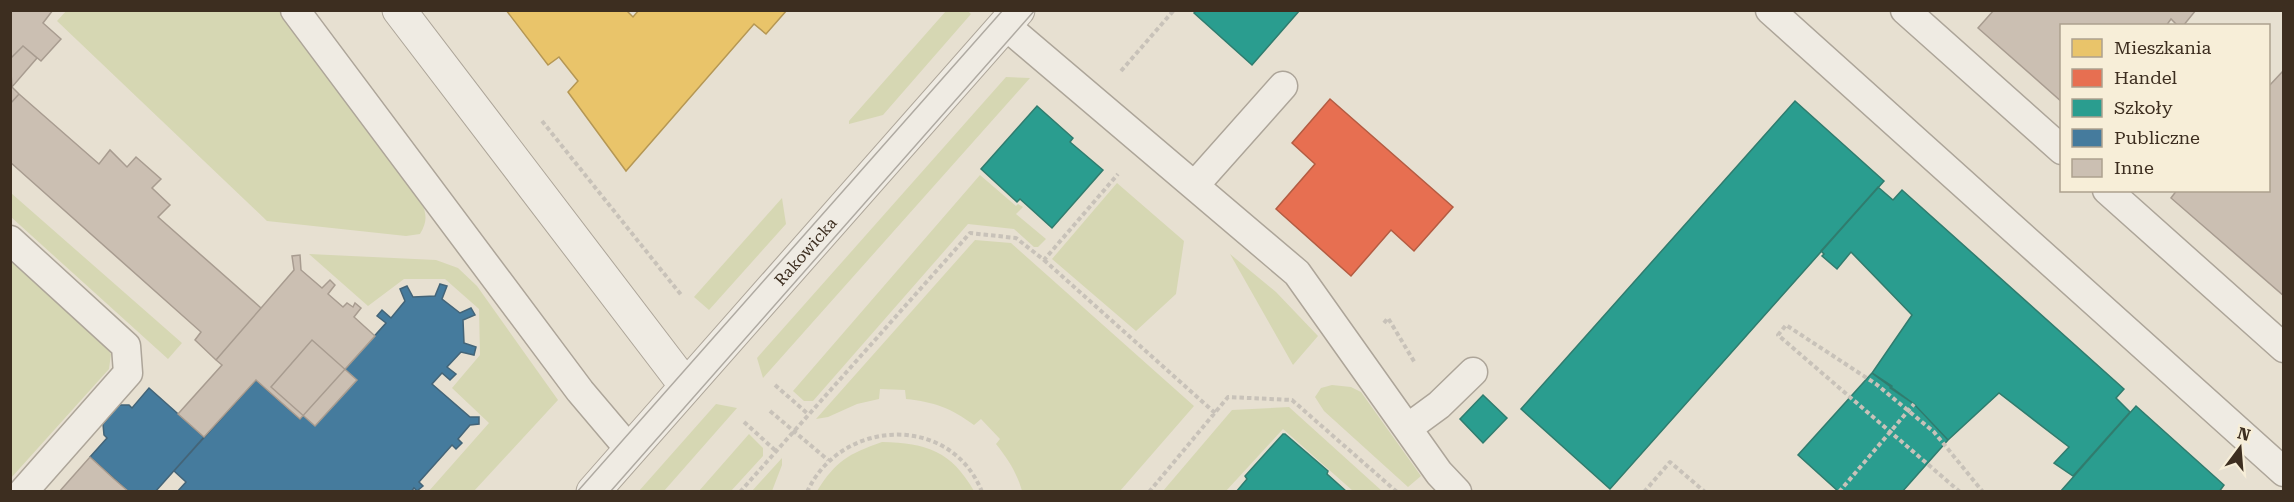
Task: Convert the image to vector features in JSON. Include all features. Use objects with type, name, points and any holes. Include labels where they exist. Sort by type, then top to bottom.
[{"type":"street","points":[[399,10],[686,386]]},
{"type":"street","name":"Rakowicka","points":[[593,492],[1012,18]]},
{"type":"lane","points":[[295,10],[580,391],[630,450]]},
{"type":"lane","points":[[1770,10],[2283,472]]},
{"type":"lane","points":[[1905,10],[2060,149]]},
{"type":"lane","points":[[1012,18],[1095,100],[1297,273],[1439,472],[1457,492]]},
{"type":"lane","points":[[1195,185],[1283,86]]},
{"type":"lane","points":[[2109,192],[2283,348]]},
{"type":"lane","points":[[10,240],[126,346],[128,373],[23,492]]},
{"type":"lane","points":[[1409,428],[1439,405],[1473,372]]},
{"type":"path","points":[[1095,100],[1174,10]]},
{"type":"path","points":[[535,112],[682,296]]},
{"type":"path","points":[[1044,260],[1145,143]]},
{"type":"path","points":[[740,492],[970,233],[1016,237],[1215,413]]},
{"type":"path","points":[[1960,492],[1778,334],[1786,326],[1870,379],[1934,432],[1983,492]]},
{"type":"path","points":[[775,386],[808,414]]},
{"type":"path","points":[[1149,492],[1228,396],[1292,400],[1397,492]]},
{"type":"path","points":[[1839,492],[1914,404]]},
{"type":"path","points":[[770,411],[828,460]]},
{"type":"path","points":[[744,422],[776,451]]},
{"type":"path","points":[[807,492],[817,473],[828,460],[844,448],[876,435],[911,436],[928,440],[958,458],[970,471],[982,492]]},
{"type":"path","points":[[1644,492],[1670,462],[1705,492]]},
{"type":"green space","points":[[67,10],[280,11],[422,203],[425,219],[420,234],[406,236],[267,221],[57,21]]},
{"type":"green space","points":[[946,11],[968,11],[971,14],[883,115],[849,124],[849,121]]},
{"type":"green space","points":[[1006,77],[1030,78],[763,378],[757,358]]},
{"type":"green space","points":[[980,175],[1016,206],[1018,204],[1023,207],[1016,214],[1046,239],[1038,247],[1034,247],[1014,229],[968,224],[813,401],[804,401],[793,391]]},
{"type":"green space","points":[[1117,183],[1184,241],[1176,294],[1136,331],[1052,259]]},
{"type":"green space","points":[[11,193],[182,343],[168,359],[11,217]]},
{"type":"green space","points":[[782,198],[786,224],[709,310],[694,297]]},
{"type":"green space","points":[[975,240],[1011,243],[1194,406],[1120,491],[1022,491],[1012,466],[996,444],[1000,439],[981,419],[974,425],[942,407],[906,399],[905,390],[880,389],[879,399],[857,404],[828,417],[816,419]]},
{"type":"green space","points":[[309,254],[436,260],[458,268],[477,286],[558,400],[474,491],[429,491],[489,423],[452,388],[480,355],[479,309],[445,279],[404,279],[368,306]]},
{"type":"green space","points":[[1230,254],[1276,292],[1318,336],[1293,365]]},
{"type":"green space","points":[[11,261],[105,345],[111,354],[109,369],[11,478]]},
{"type":"green space","points":[[1332,385],[1351,387],[1361,392],[1421,476],[1408,487],[1324,411],[1315,397],[1321,388]]},
{"type":"green space","points":[[716,404],[737,408],[664,491],[639,491]]},
{"type":"green space","points":[[1289,407],[1382,491],[1353,491],[1283,429],[1226,491],[1163,491],[1232,410]]},
{"type":"green space","points":[[749,434],[763,448],[763,456],[731,491],[699,491]]},
{"type":"green space","points":[[882,442],[912,444],[936,452],[956,467],[974,491],[817,491],[837,465],[852,455]]},
{"type":"green space","points":[[782,458],[782,465],[772,491],[752,491]]},
{"type":"building: Mieszkania","points":[[506,10],[626,10],[633,17],[639,10],[787,10],[766,34],[754,24],[626,171],[568,92],[578,81],[559,57],[548,65]]},
{"type":"building: Handel","points":[[1330,99],[1453,207],[1414,251],[1391,230],[1351,276],[1276,209],[1315,164],[1292,143]]},
{"type":"building: Szkoły","points":[[1197,10],[1300,10],[1252,65],[1194,13]]},
{"type":"building: Szkoły","points":[[1795,101],[1884,181],[1610,489],[1521,409]]},
{"type":"building: Szkoły","points":[[1037,106],[1073,138],[1070,142],[1103,170],[1052,228],[1020,199],[1017,202],[981,169]]},
{"type":"building: Szkoły","points":[[1878,187],[1893,200],[1902,190],[2124,389],[2116,398],[2130,412],[2073,476],[2054,463],[2069,447],[1999,393],[1948,440],[1914,404],[1872,373],[1912,315],[1851,252],[1837,269],[1822,256],[1824,254],[1821,251]]},
{"type":"building: Szkoły","points":[[1872,373],[1914,404],[1948,440],[1902,492],[1839,492],[1798,455]]},
{"type":"building: Szkoły","points":[[1483,395],[1507,418],[1483,443],[1460,419]]},
{"type":"building: Szkoły","points":[[2136,406],[2224,485],[2219,492],[2060,492]]},
{"type":"building: Szkoły","points":[[1283,434],[1328,471],[1327,474],[1347,492],[1236,492],[1247,479],[1245,476]]},
{"type":"building: Publiczne","points":[[440,284],[447,286],[442,299],[460,313],[471,308],[475,315],[463,320],[464,343],[476,347],[474,355],[461,352],[447,367],[456,374],[450,380],[442,373],[432,384],[470,417],[479,417],[479,424],[470,425],[458,439],[462,443],[456,449],[452,445],[419,482],[423,486],[417,491],[414,488],[411,492],[177,492],[186,482],[174,471],[256,380],[300,419],[386,323],[377,316],[382,310],[391,318],[405,301],[400,289],[407,286],[413,297],[435,296]]},
{"type":"building: Publiczne","points":[[149,388],[204,437],[155,492],[129,492],[90,457],[107,438],[104,435],[103,424],[119,405],[129,405],[132,408]]},
{"type":"building: Inne","points":[[10,10],[53,10],[43,23],[61,39],[41,61],[23,46],[10,59]]},
{"type":"building: Inne","points":[[1994,10],[2196,10],[2185,24],[2176,24],[2171,19],[2167,24],[2060,24],[2060,100],[1978,28]]},
{"type":"building: Inne","points":[[23,46],[37,58],[12,87],[10,59]]},
{"type":"building: Inne","points":[[2284,70],[2284,296],[2171,198],[2176,192],[2270,192],[2270,85]]},
{"type":"building: Inne","points":[[10,85],[19,94],[10,104]]},
{"type":"building: Inne","points":[[19,94],[99,164],[110,150],[127,167],[136,157],[161,179],[152,188],[170,205],[158,217],[261,308],[216,360],[195,340],[201,332],[10,162],[10,104]]},
{"type":"building: Inne","points":[[300,255],[301,270],[322,288],[330,280],[335,285],[328,294],[343,307],[347,303],[353,307],[355,303],[361,308],[354,317],[375,336],[300,419],[256,380],[204,437],[178,414],[222,365],[216,360],[294,270],[292,256]]},
{"type":"building: Inne","points":[[312,340],[357,380],[315,426],[271,387]]},
{"type":"building: Inne","points":[[90,457],[114,479],[129,492],[59,492]]},
{"type":"tram line","points":[[577,492],[1003,10]]},
{"type":"tram line","points":[[610,492],[1035,10]]}]
